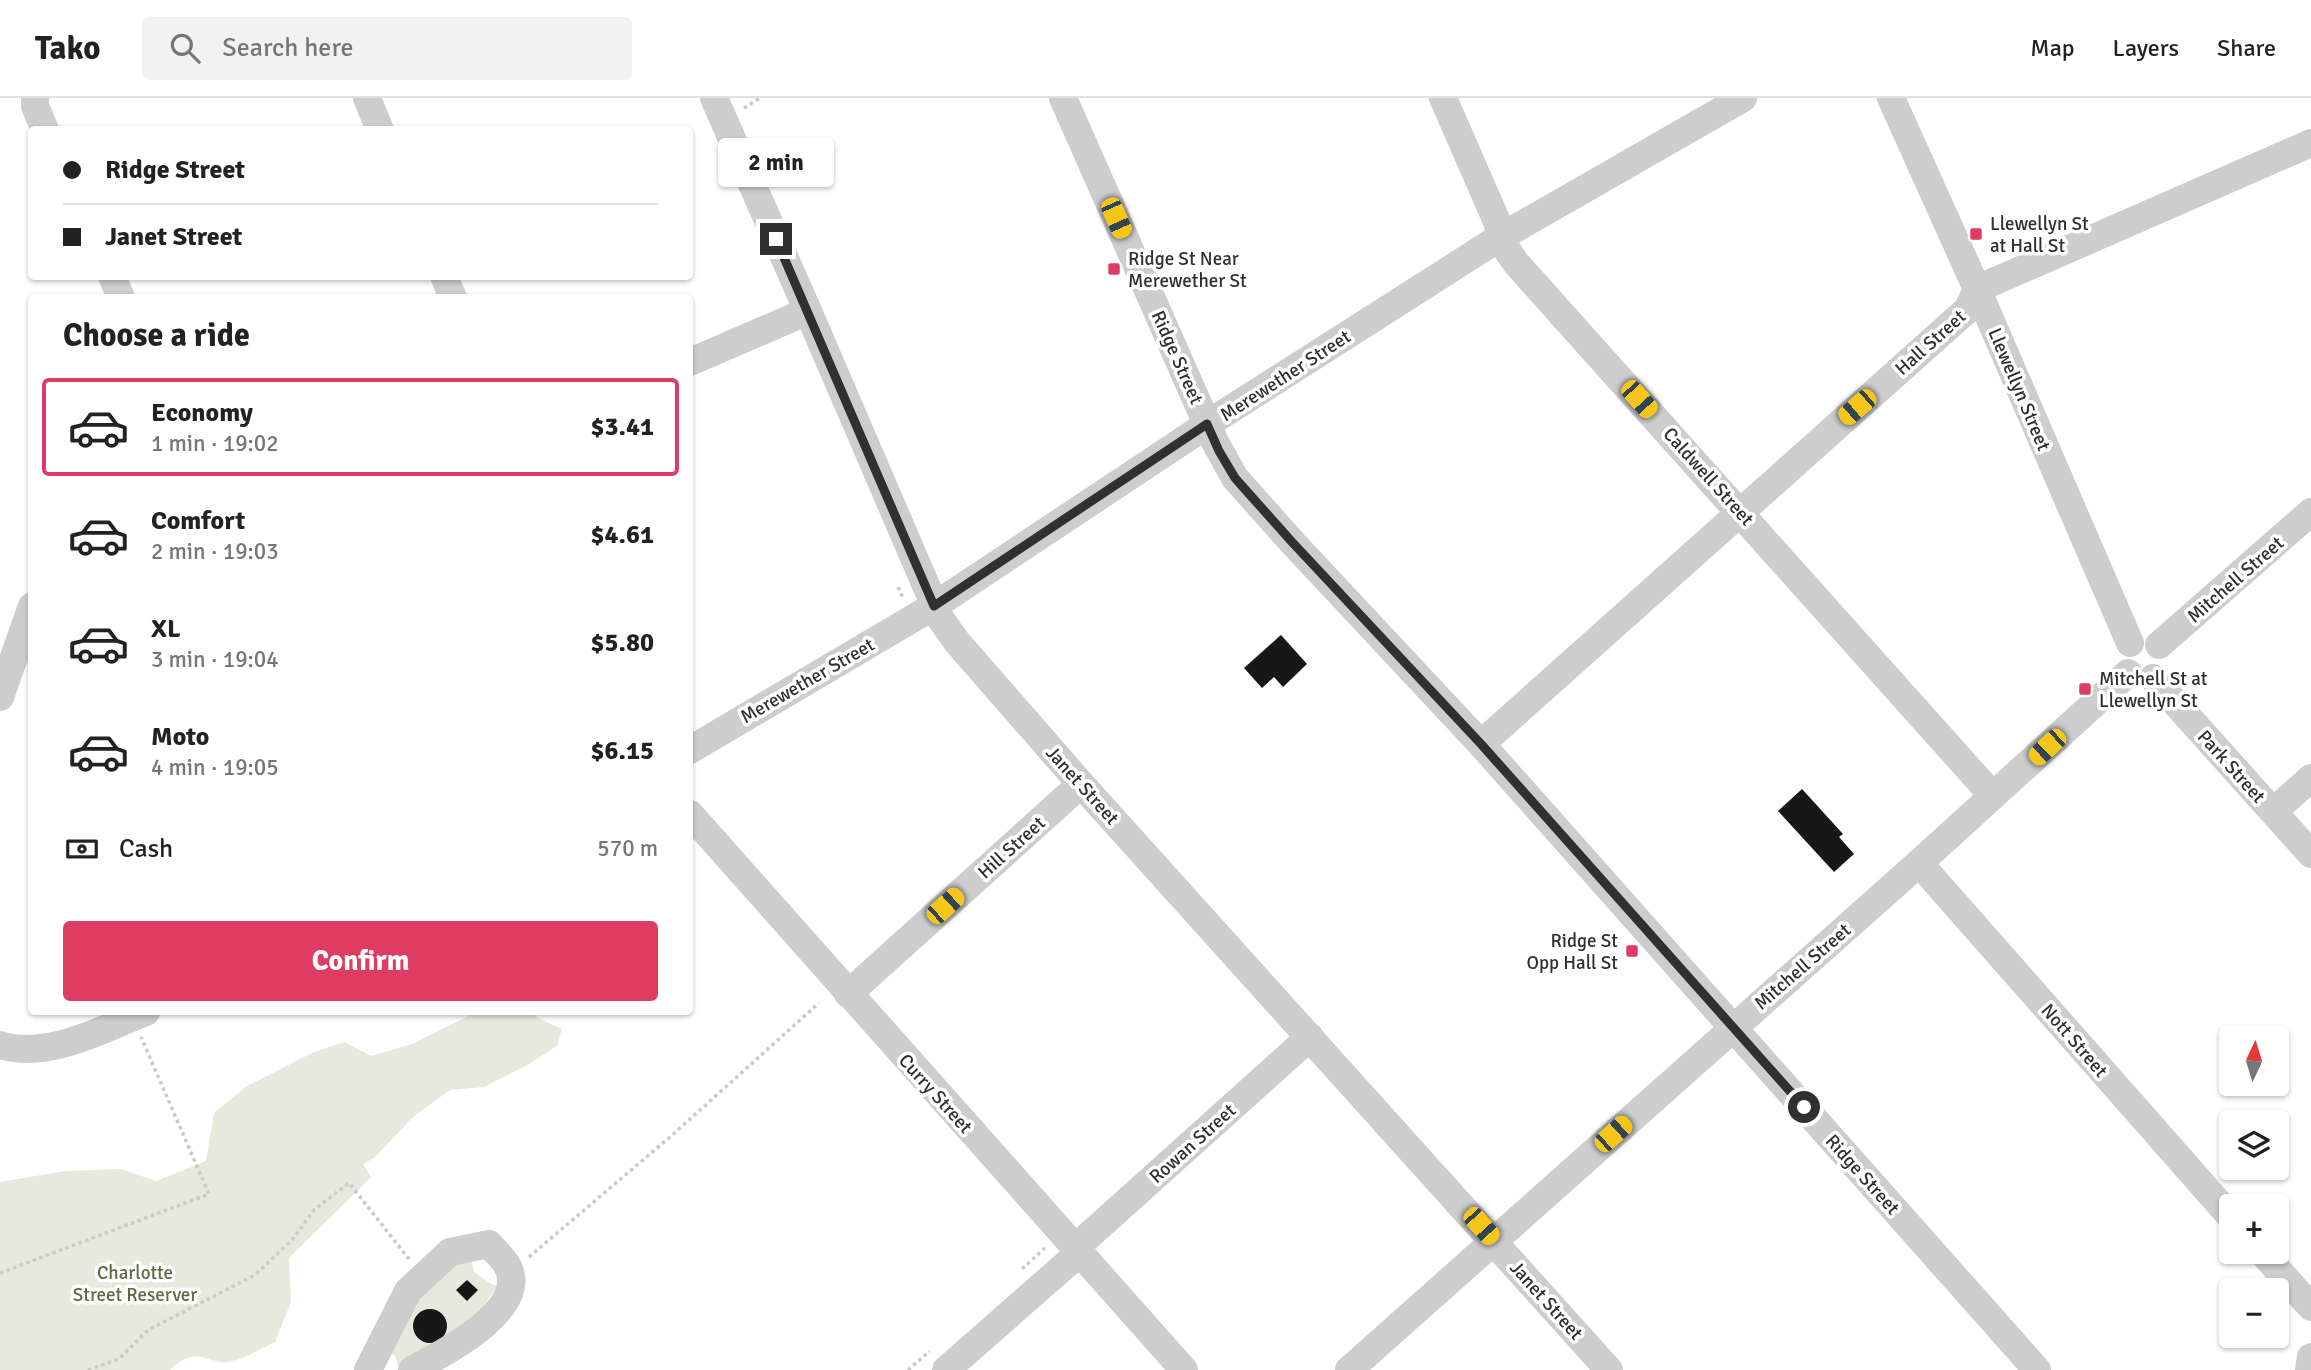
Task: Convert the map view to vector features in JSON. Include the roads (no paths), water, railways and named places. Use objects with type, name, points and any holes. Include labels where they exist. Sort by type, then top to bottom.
[{"type":"street","points":[[35,98],[35,106],[43,126]]},
{"type":"street","points":[[367,98],[378,126]]},
{"type":"street","name":"Ridge Street","points":[[1063,98],[1219,451],[1235,478],[1481,744],[2037,1370]]},
{"type":"street","name":"Caldwell Street","points":[[1443,98],[1498,223],[1499,238],[1516,263],[1993,796]]},
{"type":"street","name":"Merewether Street","points":[[693,748],[934,606],[1207,424],[1499,238],[1743,98]]},
{"type":"street","name":"Llewellyn Street","points":[[1891,98],[2130,643]]},
{"type":"street","name":"Janet Street","points":[[724,105],[808,311],[934,606],[957,642],[1081,784],[1609,1370]]},
{"type":"street","name":"Hall Street","points":[[1481,744],[1968,309],[1977,289],[2311,143]]},
{"type":"street","points":[[693,361],[808,311]]},
{"type":"street","name":"Mitchell Street","points":[[2159,645],[2311,512]]},
{"type":"street","points":[[0,697],[28,617]]},
{"type":"street","points":[[2142,638],[2159,645],[2165,660],[2159,674],[2140,676],[2122,661],[2125,648],[2130,643],[2142,638]]},
{"type":"street","name":"Mitchell Street","points":[[1349,1370],[1993,796],[2140,676]]},
{"type":"street","name":"Park Street","points":[[2140,676],[2274,811],[2311,854]]},
{"type":"street","points":[[2274,811],[2311,778]]},
{"type":"street","name":"Hill Street","points":[[848,994],[1081,784]]},
{"type":"street","name":"Curry Street","points":[[693,817],[1076,1252],[1184,1370]]},
{"type":"street","name":"Nott Street","points":[[1919,863],[2219,1203]]},
{"type":"street","points":[[0,1045],[11,1049],[38,1049],[143,1023]]},
{"type":"street","name":"Rowan Street","points":[[946,1370],[1310,1037]]},
{"type":"street","points":[[368,1370],[408,1291],[450,1252],[489,1244],[508,1266],[512,1286],[500,1310],[460,1345],[412,1370]]},
{"type":"street","points":[[2273,1264],[2311,1307]]},
{"type":"street","points":[[2309,1370],[2311,1357]]},
{"type":"place","name":"Llewellyn St at Hall St","points":[[1976,234]]},
{"type":"place","name":"Ridge St Near Merewether St","points":[[1114,269]]},
{"type":"place","name":"Mitchell St at Llewellyn St","points":[[2085,689]]},
{"type":"place","name":"Ridge St Opp Hall St","points":[[1632,951]]},
{"type":"park label","name":"Charlotte Street Reserver","points":[[135,1283]]}]
